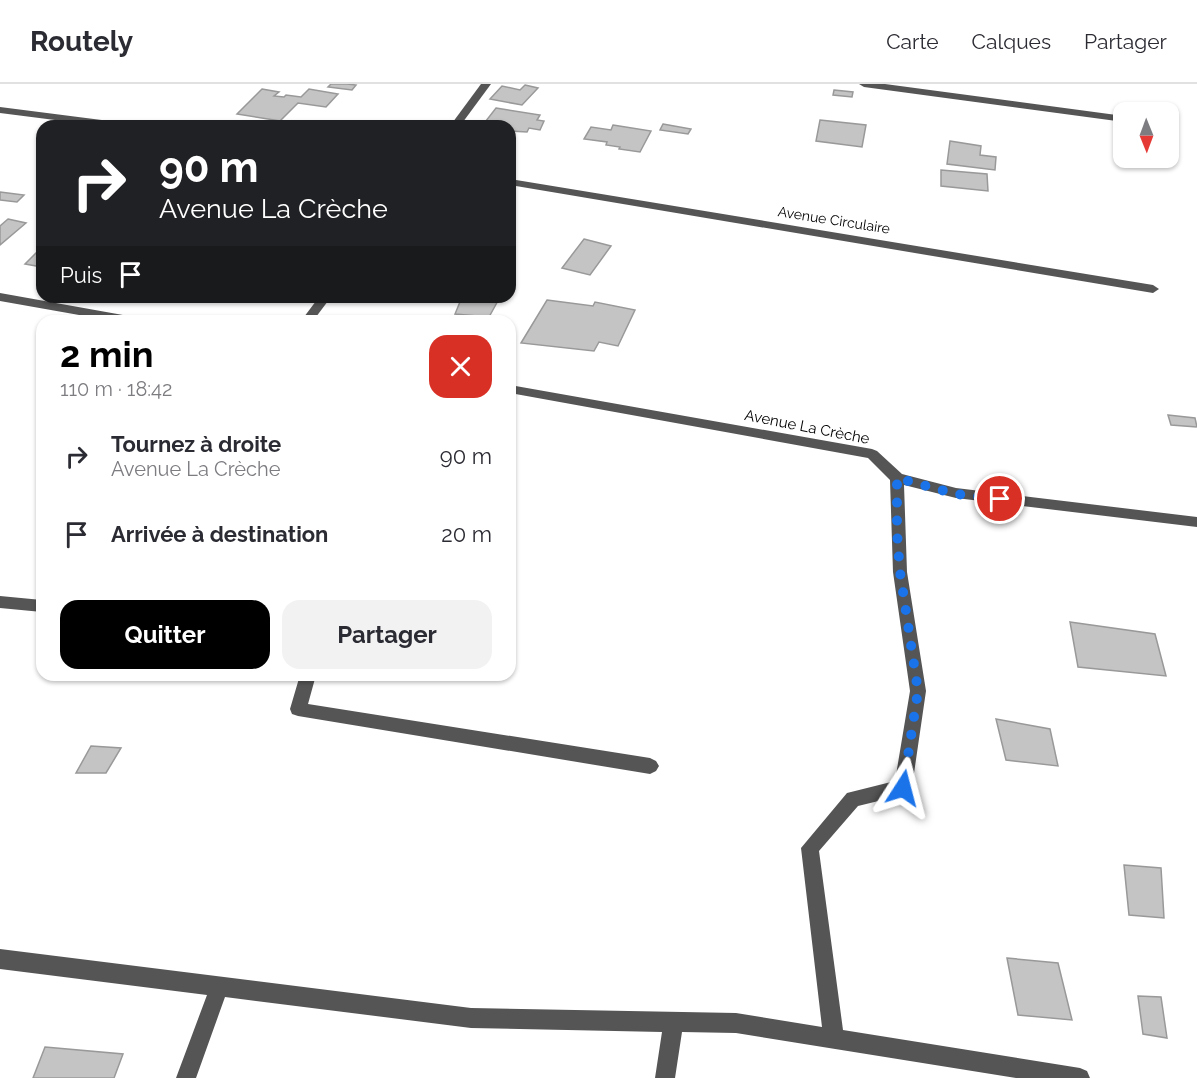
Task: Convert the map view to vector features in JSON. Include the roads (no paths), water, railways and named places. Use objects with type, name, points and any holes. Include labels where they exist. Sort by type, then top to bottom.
[{"type":"street","points":[[459,120],[486,84]]},
{"type":"street","points":[[864,84],[1113,118]]},
{"type":"street","points":[[0,110],[78,120]]},
{"type":"street","name":"Avenue Circulaire","points":[[516,183],[1153,289]]},
{"type":"street","points":[[0,297],[100,315]]},
{"type":"street","name":"Avenue La Crèche","points":[[516,390],[872,454],[897,478],[956,494],[1197,522]]},
{"type":"street","points":[[834,1039],[810,848],[854,799],[903,788],[918,691],[900,572],[897,478]]},
{"type":"street","points":[[0,602],[36,605]]},
{"type":"street","points":[[306,681],[298,709],[650,766]]},
{"type":"street","points":[[0,958],[471,1018],[736,1023],[1080,1078]]},
{"type":"street","points":[[186,1078],[220,985]]},
{"type":"street","points":[[665,1078],[674,1021]]}]
